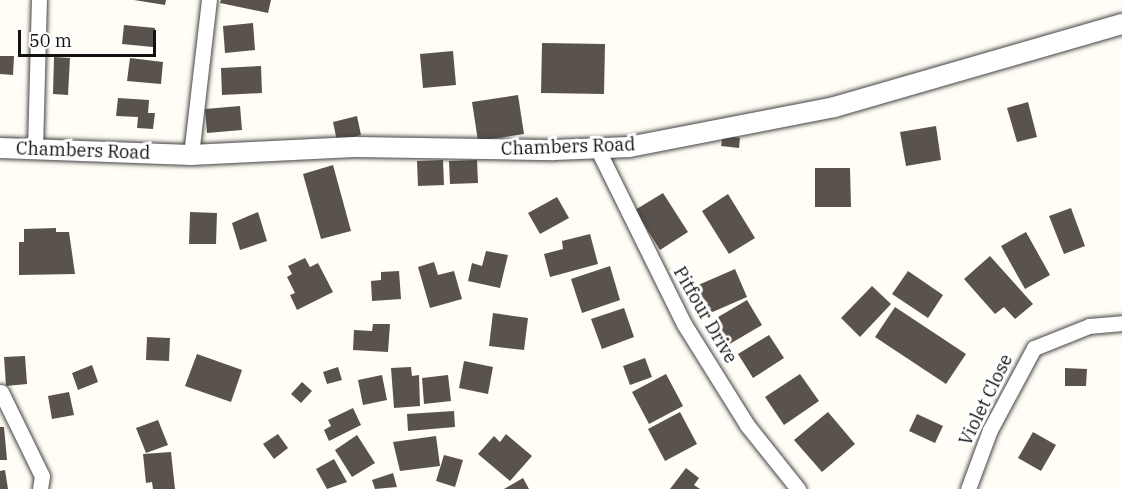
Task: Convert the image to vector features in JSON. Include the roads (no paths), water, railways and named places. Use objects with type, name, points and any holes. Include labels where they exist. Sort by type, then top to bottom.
[{"type":"street","points":[[35,150],[39,0]]},
{"type":"street","points":[[191,155],[209,0]]},
{"type":"street","name":"Chambers Road","points":[[0,148],[191,155],[354,147],[629,147],[834,107],[1122,24]]},
{"type":"street","name":"Pitfour Drive","points":[[597,148],[684,324],[747,425],[798,489]]},
{"type":"street","name":"Violet Close","points":[[968,489],[990,429],[1034,348],[1089,326],[1122,322]]},
{"type":"street","points":[[1,392],[42,476],[40,489]]}]
